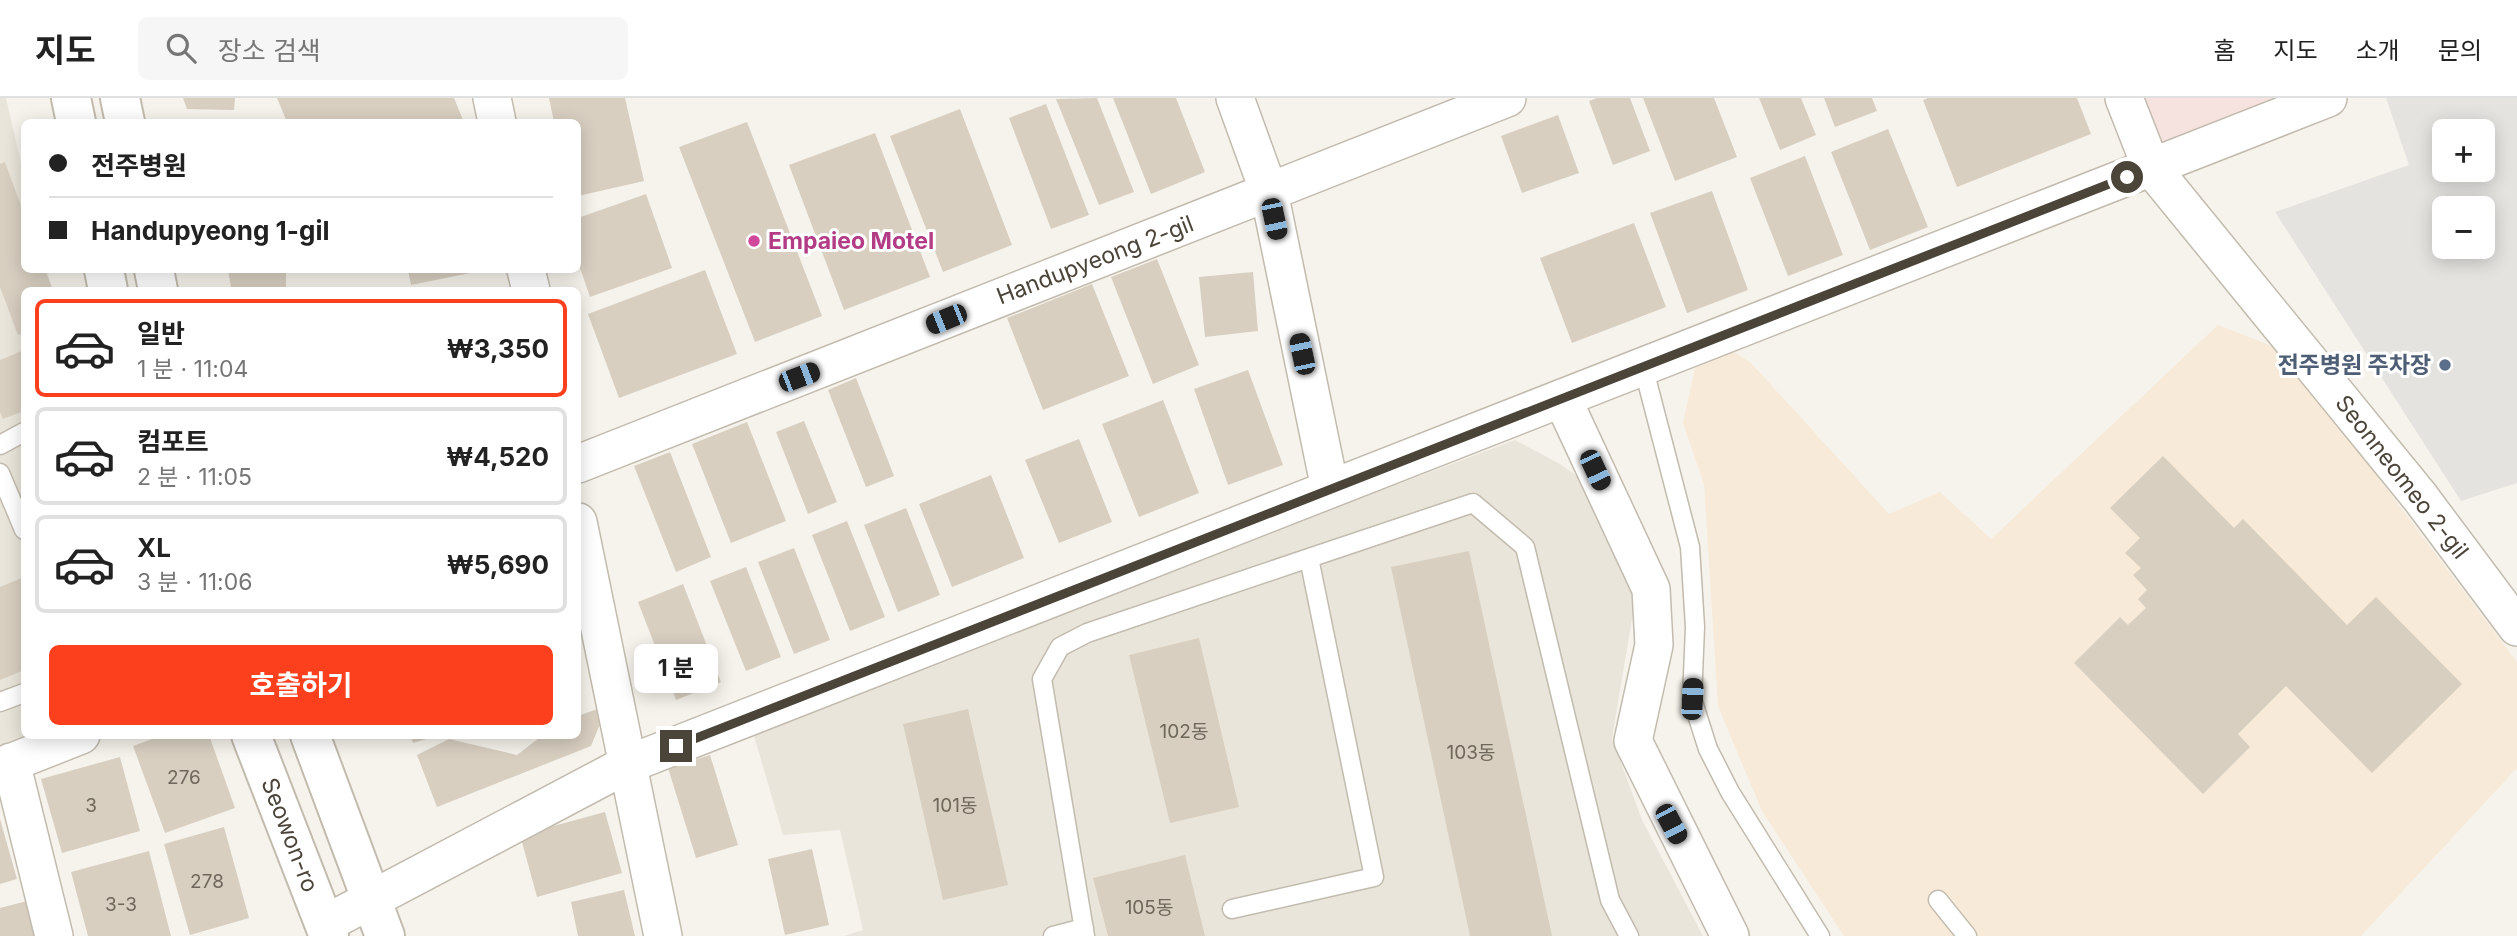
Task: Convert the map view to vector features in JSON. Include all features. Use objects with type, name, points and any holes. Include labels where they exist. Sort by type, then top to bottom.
[{"type":"street","points":[[71,98],[75,119]]},
{"type":"street","points":[[120,98],[124,119]]},
{"type":"street","points":[[492,98],[496,119]]},
{"type":"street","points":[[1235,98],[1269,192],[1330,489]]},
{"type":"street","name":"Handupyeong 2-gil","points":[[581,463],[1507,98]]},
{"type":"street","name":"Seonneomeo 2-gil","points":[[2124,98],[2151,167],[2420,497],[2517,626]]},
{"type":"street","points":[[327,930],[371,898],[626,765],[2328,98]]},
{"type":"street","points":[[1562,398],[1651,589],[1654,645],[1633,741],[1730,936]]},
{"type":"street","points":[[581,537],[663,936]]},
{"type":"street","points":[[54,936],[6,765],[71,739]]},
{"type":"street","name":"Seowon-ro","points":[[253,739],[327,930]]},
{"type":"street","points":[[311,739],[385,936]]},
{"type":"lane","points":[[1643,366],[1690,547],[1695,627],[1692,699],[1708,749],[1730,792],[1766,855],[1820,936]]},
{"type":"lane","points":[[0,444],[21,434]]},
{"type":"lane","points":[[2,482],[21,523]]},
{"type":"lane","points":[[1053,936],[1084,932],[1042,679],[1060,647],[1087,633],[1472,503],[1525,547],[1610,900],[1629,936]]},
{"type":"lane","points":[[1232,909],[1374,877],[1309,558]]},
{"type":"lane","points":[[0,702],[21,693]]},
{"type":"lane","points":[[1938,900],[1967,936]]},
{"type":"shaded area","points":[[0,98],[6,98],[21,163],[21,273],[48,273],[51,287],[21,287],[21,739],[26,739],[0,749]]},
{"type":"shaded area","points":[[2124,98],[2287,98],[2145,153]]},
{"type":"shaded area","name":"전주병원 주차장","points":[[2386,98],[2517,98],[2517,483],[2461,501],[2275,212],[2409,165]]},
{"type":"shaded area","points":[[2218,325],[2282,350],[2517,662],[2517,768],[2361,936],[1844,936],[1762,811],[1718,706],[1704,484],[1683,423],[1695,368],[1732,351],[1750,362],[1889,514],[1940,492],[1991,539]]},
{"type":"shaded area","points":[[1515,440],[1560,464],[1587,483],[1631,574],[1633,613],[1612,738],[1642,820],[1703,936],[844,936],[863,930],[840,830],[783,835],[752,729]]},
{"type":"building","points":[[183,98],[235,98],[234,110],[187,109]]},
{"type":"building","points":[[277,98],[454,98],[463,119],[286,119]]},
{"type":"building","points":[[549,98],[625,98],[644,181],[581,195],[581,119],[553,119]]},
{"type":"building","points":[[1097,98],[1134,192],[1099,205],[1056,99]]},
{"type":"building","points":[[1113,98],[1176,98],[1205,172],[1151,194]]},
{"type":"building","points":[[1597,98],[1630,98],[1650,151],[1613,165],[1589,101]]},
{"type":"building","points":[[1643,98],[1714,98],[1737,157],[1675,181]]},
{"type":"building","points":[[1759,98],[1801,98],[1816,135],[1780,150]]},
{"type":"building","points":[[1824,98],[1872,98],[1877,111],[1835,127]]},
{"type":"building","points":[[2077,98],[2091,134],[1957,187],[1923,100]]},
{"type":"building","points":[[1046,104],[1089,215],[1051,229],[1009,118]]},
{"type":"building","points":[[960,109],[1012,245],[943,272],[890,136]]},
{"type":"building","points":[[1558,115],[1579,173],[1522,193],[1501,136]]},
{"type":"building","points":[[747,122],[822,316],[755,342],[679,147]]},
{"type":"building","points":[[1888,129],[1928,227],[1870,250],[1831,152]]},
{"type":"building","points":[[875,133],[930,277],[844,310],[789,165]]},
{"type":"building","points":[[1805,156],[1843,255],[1788,276],[1750,178]]},
{"type":"building","points":[[5,162],[21,206],[21,273],[46,273],[52,287],[21,287],[21,334],[18,335],[0,287],[0,164]]},
{"type":"building","points":[[1712,191],[1748,290],[1687,313],[1650,213]]},
{"type":"building","points":[[646,194],[672,268],[590,297],[581,271],[581,217]]},
{"type":"building","points":[[1634,223],[1666,307],[1572,343],[1540,258]]},
{"type":"building","points":[[1157,259],[1199,365],[1153,384],[1111,277]]},
{"type":"building","points":[[705,270],[737,354],[619,398],[588,314]]},
{"type":"building","points":[[1253,272],[1258,331],[1205,337],[1199,277]]},
{"type":"building","points":[[229,273],[286,273],[286,287],[231,287]]},
{"type":"building","points":[[409,273],[470,273],[411,285]]},
{"type":"building","points":[[1092,284],[1129,376],[1043,410],[1007,318]]},
{"type":"building","points":[[21,351],[21,412],[3,419],[0,412],[0,360]]},
{"type":"building","points":[[1248,370],[1283,465],[1228,485],[1194,389]]},
{"type":"building","points":[[856,378],[894,476],[866,487],[828,390]]},
{"type":"building","points":[[1163,400],[1199,493],[1139,517],[1102,424]]},
{"type":"building","points":[[804,421],[837,502],[808,514],[776,432]]},
{"type":"building","points":[[747,422],[786,521],[731,543],[692,444]]},
{"type":"building","points":[[1079,439],[1112,522],[1059,543],[1025,460]]},
{"type":"building","points":[[670,452],[711,557],[676,572],[634,466]]},
{"type":"building","points":[[2163,456],[2234,528],[2243,519],[2347,625],[2376,597],[2462,684],[2372,773],[2286,686],[2238,734],[2250,747],[2203,794],[2074,663],[2120,617],[2128,625],[2146,608],[2138,599],[2147,590],[2133,575],[2141,568],[2125,553],[2140,538],[2110,508]]},
{"type":"building","points":[[991,475],[1024,558],[952,587],[919,504]]},
{"type":"building","points":[[906,508],[940,595],[898,612],[864,525]]},
{"type":"building","points":[[847,521],[885,617],[850,631],[812,535]]},
{"type":"building","points":[[794,548],[830,640],[794,654],[758,562]]},
{"type":"building","points":[[1469,551],[1552,936],[1470,936],[1391,567]]},
{"type":"building","points":[[746,567],[781,657],[746,671],[710,581]]},
{"type":"building","points":[[21,578],[21,671],[0,680],[0,587]]},
{"type":"building","points":[[683,584],[721,682],[676,700],[638,602]]},
{"type":"building","points":[[1199,638],[1239,807],[1170,823],[1129,655]]},
{"type":"building","points":[[608,705],[591,746],[437,807],[417,755],[449,739],[517,755],[538,739],[581,739],[581,715]]},
{"type":"building","points":[[968,709],[1008,885],[943,900],[903,724]]},
{"type":"building","points":[[152,739],[210,739],[235,808],[165,833],[133,746]]},
{"type":"building","points":[[710,755],[738,845],[696,858],[668,768]]},
{"type":"building","points":[[120,757],[140,831],[62,853],[41,779]]},
{"type":"building","points":[[605,812],[622,873],[537,897],[520,835]]},
{"type":"building","points":[[0,819],[17,879],[0,884]]},
{"type":"building","points":[[224,827],[249,918],[190,935],[164,844]]},
{"type":"building","points":[[812,849],[829,925],[785,935],[768,859]]},
{"type":"building","points":[[149,851],[171,936],[88,936],[71,872]]},
{"type":"building","points":[[1185,855],[1205,936],[1108,936],[1093,878]]},
{"type":"building","points":[[624,890],[635,936],[578,936],[571,902]]},
{"type":"building","points":[[31,900],[40,936],[0,936],[0,908]]},
{"type":"place","name":"Empaieo Motel","points":[[754,241]]},
{"type":"place","name":"전주병원 주차장","points":[[2445,365]]},
{"type":"route","points":[[676,746],[2127,177]]}]
